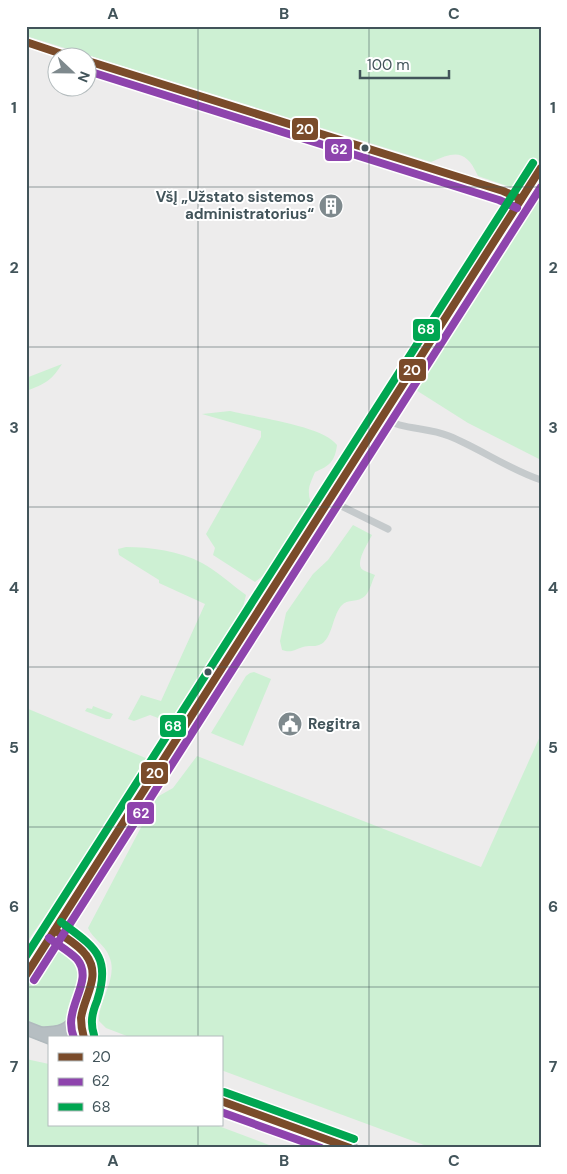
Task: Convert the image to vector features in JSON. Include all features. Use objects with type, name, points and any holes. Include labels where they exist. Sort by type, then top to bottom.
[{"type":"highway","points":[[55,930],[81,949],[92,964],[93,980],[82,1012],[81,1029],[83,1036]]},
{"type":"highway","points":[[26,1028],[47,1036],[58,1033],[68,1029],[82,1012]]},
{"type":"highway","points":[[26,1037],[48,1045]]},
{"type":"highway","points":[[222,1101],[350,1148]]},
{"type":"highway","points":[[222,1109],[328,1148]]},
{"type":"main road","points":[[26,975],[541,168]]},
{"type":"street","points":[[26,42],[48,49]]},
{"type":"street","points":[[98,64],[503,191],[521,199]]},
{"type":"street","points":[[382,418],[402,426],[448,435],[511,468],[541,480]]},
{"type":"street","points":[[329,500],[388,529]]},
{"type":"green space","points":[[26,26],[541,26],[541,157],[525,183],[518,187],[510,187],[478,176],[469,161],[459,155],[453,154],[431,162],[98,58],[98,48],[65,48],[26,36]]},
{"type":"green space","points":[[541,175],[541,460],[468,423],[408,385]]},
{"type":"green space","points":[[62,364],[47,381],[26,391],[26,378]]},
{"type":"green space","points":[[230,411],[304,427],[330,438],[337,445],[330,463],[315,472],[309,491],[312,507],[310,514],[287,539],[265,573],[255,582],[213,555],[215,548],[206,534],[261,437],[261,431],[202,414]]},
{"type":"green space","points":[[353,525],[372,535],[360,563],[363,570],[375,575],[368,591],[362,598],[347,602],[341,606],[327,639],[323,643],[317,646],[305,646],[290,651],[282,650],[280,641],[286,613],[313,574],[328,560]]},
{"type":"green space","points":[[126,547],[165,550],[184,555],[213,570],[246,595],[243,607],[169,722],[150,715],[134,721],[128,719],[141,695],[161,701],[205,604],[159,583],[159,580],[119,555],[118,549]]},
{"type":"green space","points":[[254,672],[271,679],[243,746],[211,733],[246,676]]},
{"type":"green space","points":[[93,706],[113,714],[110,719],[106,719],[85,711],[87,708],[92,709]]},
{"type":"green space","points":[[26,708],[148,759],[146,772],[26,943]]},
{"type":"green space","points":[[541,734],[541,1148],[432,1148],[222,1070],[222,1036],[127,1036],[106,1028],[99,1021],[112,972],[107,952],[88,928],[157,797],[173,788],[197,756],[481,867]]},
{"type":"green space","points":[[61,944],[74,950],[83,958],[87,967],[87,977],[85,988],[72,1021],[50,1030],[26,1021],[26,984],[52,949]]},
{"type":"green space","points":[[26,1059],[48,1064],[48,1126],[219,1126],[277,1148],[26,1148]]},
{"type":"transit line","name":"20","points":[[26,42],[48,49]]},
{"type":"transit line","name":"20","points":[[98,64],[503,191],[521,199]]},
{"type":"transit line","name":"62","points":[[98,74],[499,200],[517,208]]},
{"type":"transit line","name":"68","points":[[26,956],[533,163]]},
{"type":"transit line","name":"20","points":[[26,975],[541,168]]},
{"type":"transit line","name":"62","points":[[34,980],[541,187]]},
{"type":"transit line","name":"68","points":[[61,922],[91,946],[101,963],[101,986],[92,1018],[94,1035]]},
{"type":"transit line","name":"20","points":[[55,930],[79,948],[91,963],[91,986],[81,1018],[84,1036]]},
{"type":"transit line","name":"62","points":[[49,938],[74,956],[83,972],[71,1021],[74,1036]]},
{"type":"transit line","name":"68","points":[[224,1092],[354,1139]]},
{"type":"transit line","name":"20","points":[[222,1101],[350,1148]]},
{"type":"transit line","name":"62","points":[[222,1112],[321,1148]]},
{"type":"place","name":"VšĮ „Užstato sistemos administratorius“","points":[[331,206]]},
{"type":"place","name":"Regitra","points":[[290,724]]}]
